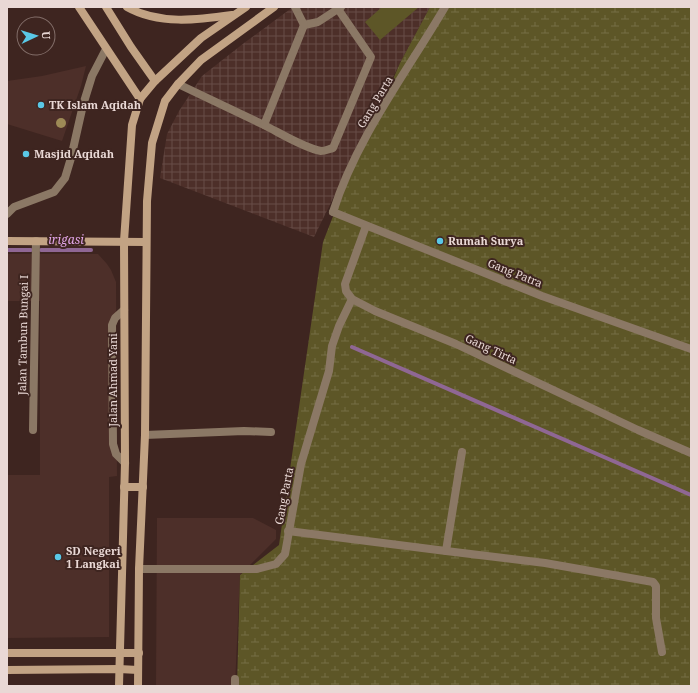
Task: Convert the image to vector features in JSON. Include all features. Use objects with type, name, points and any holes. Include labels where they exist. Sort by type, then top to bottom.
[{"type":"main road","points":[[79,7],[140,99]]},
{"type":"main road","points":[[106,7],[131,47],[156,81]]},
{"type":"main road","points":[[127,7],[150,16],[172,20],[194,20],[235,15]]},
{"type":"main road","name":"Jalan Ahmad Yani","points":[[119,686],[125,463],[124,241],[132,125],[140,99],[156,81],[201,38],[246,7]]},
{"type":"main road","points":[[138,686],[140,569],[145,435],[147,201],[152,143],[165,101],[178,84],[201,60],[274,7]]},
{"type":"main road","points":[[7,241],[146,242]]},
{"type":"main road","points":[[124,487],[143,487]]},
{"type":"main road","points":[[7,653],[139,653]]},
{"type":"main road","points":[[7,670],[138,670]]},
{"type":"street","points":[[264,125],[304,25],[295,7]]},
{"type":"street","name":"Gang Parta","points":[[333,212],[344,184],[378,117],[421,49],[445,7]]},
{"type":"street","points":[[178,84],[301,143],[321,151],[326,151],[333,148],[371,57],[340,8],[318,22],[304,25]]},
{"type":"street","points":[[7,214],[14,207],[54,192],[65,178],[83,105],[92,76],[106,49]]},
{"type":"street","name":"Gang Patra","points":[[333,212],[542,296],[691,349]]},
{"type":"street","points":[[352,299],[346,291],[345,284],[366,226]]},
{"type":"street","name":"Jalan Tambun Bungai I","points":[[33,430],[36,241]]},
{"type":"street","name":"Gang Parta","points":[[140,569],[257,569],[276,564],[285,554],[288,530],[301,464],[329,371],[332,346],[352,299]]},
{"type":"street","name":"Gang Tirta","points":[[352,299],[375,311],[456,344],[638,430],[691,453]]},
{"type":"street","points":[[124,310],[115,318],[112,325],[113,444],[116,454],[125,463]]},
{"type":"street","points":[[145,435],[244,431],[271,432]]},
{"type":"street","points":[[446,551],[462,452]]},
{"type":"street","points":[[288,530],[545,563],[653,582],[656,586],[656,618],[662,652]]},
{"type":"shaded area","points":[[293,7],[430,7],[400,63],[314,237],[160,178],[167,134],[179,111],[202,76]]},
{"type":"shaded area","name":"TK Islam Aqidah","points":[[86,66],[81,86],[62,141],[7,124],[7,81],[42,76]]},
{"type":"shaded area","points":[[7,254],[98,254],[111,270],[116,282],[117,476],[109,477],[109,637],[7,638],[7,475],[40,475],[40,301],[7,301]]},
{"type":"shaded area","points":[[157,518],[253,518],[276,530],[276,539],[240,575],[235,686],[156,686]]},
{"type":"green space","points":[[382,7],[419,7],[380,40],[365,22]]},
{"type":"green space","points":[[430,7],[691,7],[691,686],[237,686],[240,575],[279,545],[323,242],[365,134],[377,116],[400,63]]},
{"type":"waterway","name":"irigasi","points":[[7,250],[31,250]]},
{"type":"waterway","name":"irigasi","points":[[41,250],[91,250]]},
{"type":"waterway","points":[[352,347],[691,495]]},
{"type":"place","name":"TK Islam Aqidah","points":[[41,105]]},
{"type":"place","name":"Masjid Aqidah","points":[[26,154]]},
{"type":"place","name":"Rumah Surya","points":[[440,241]]},
{"type":"place","name":"SD Negeri 1 Langkai","points":[[58,557]]}]
